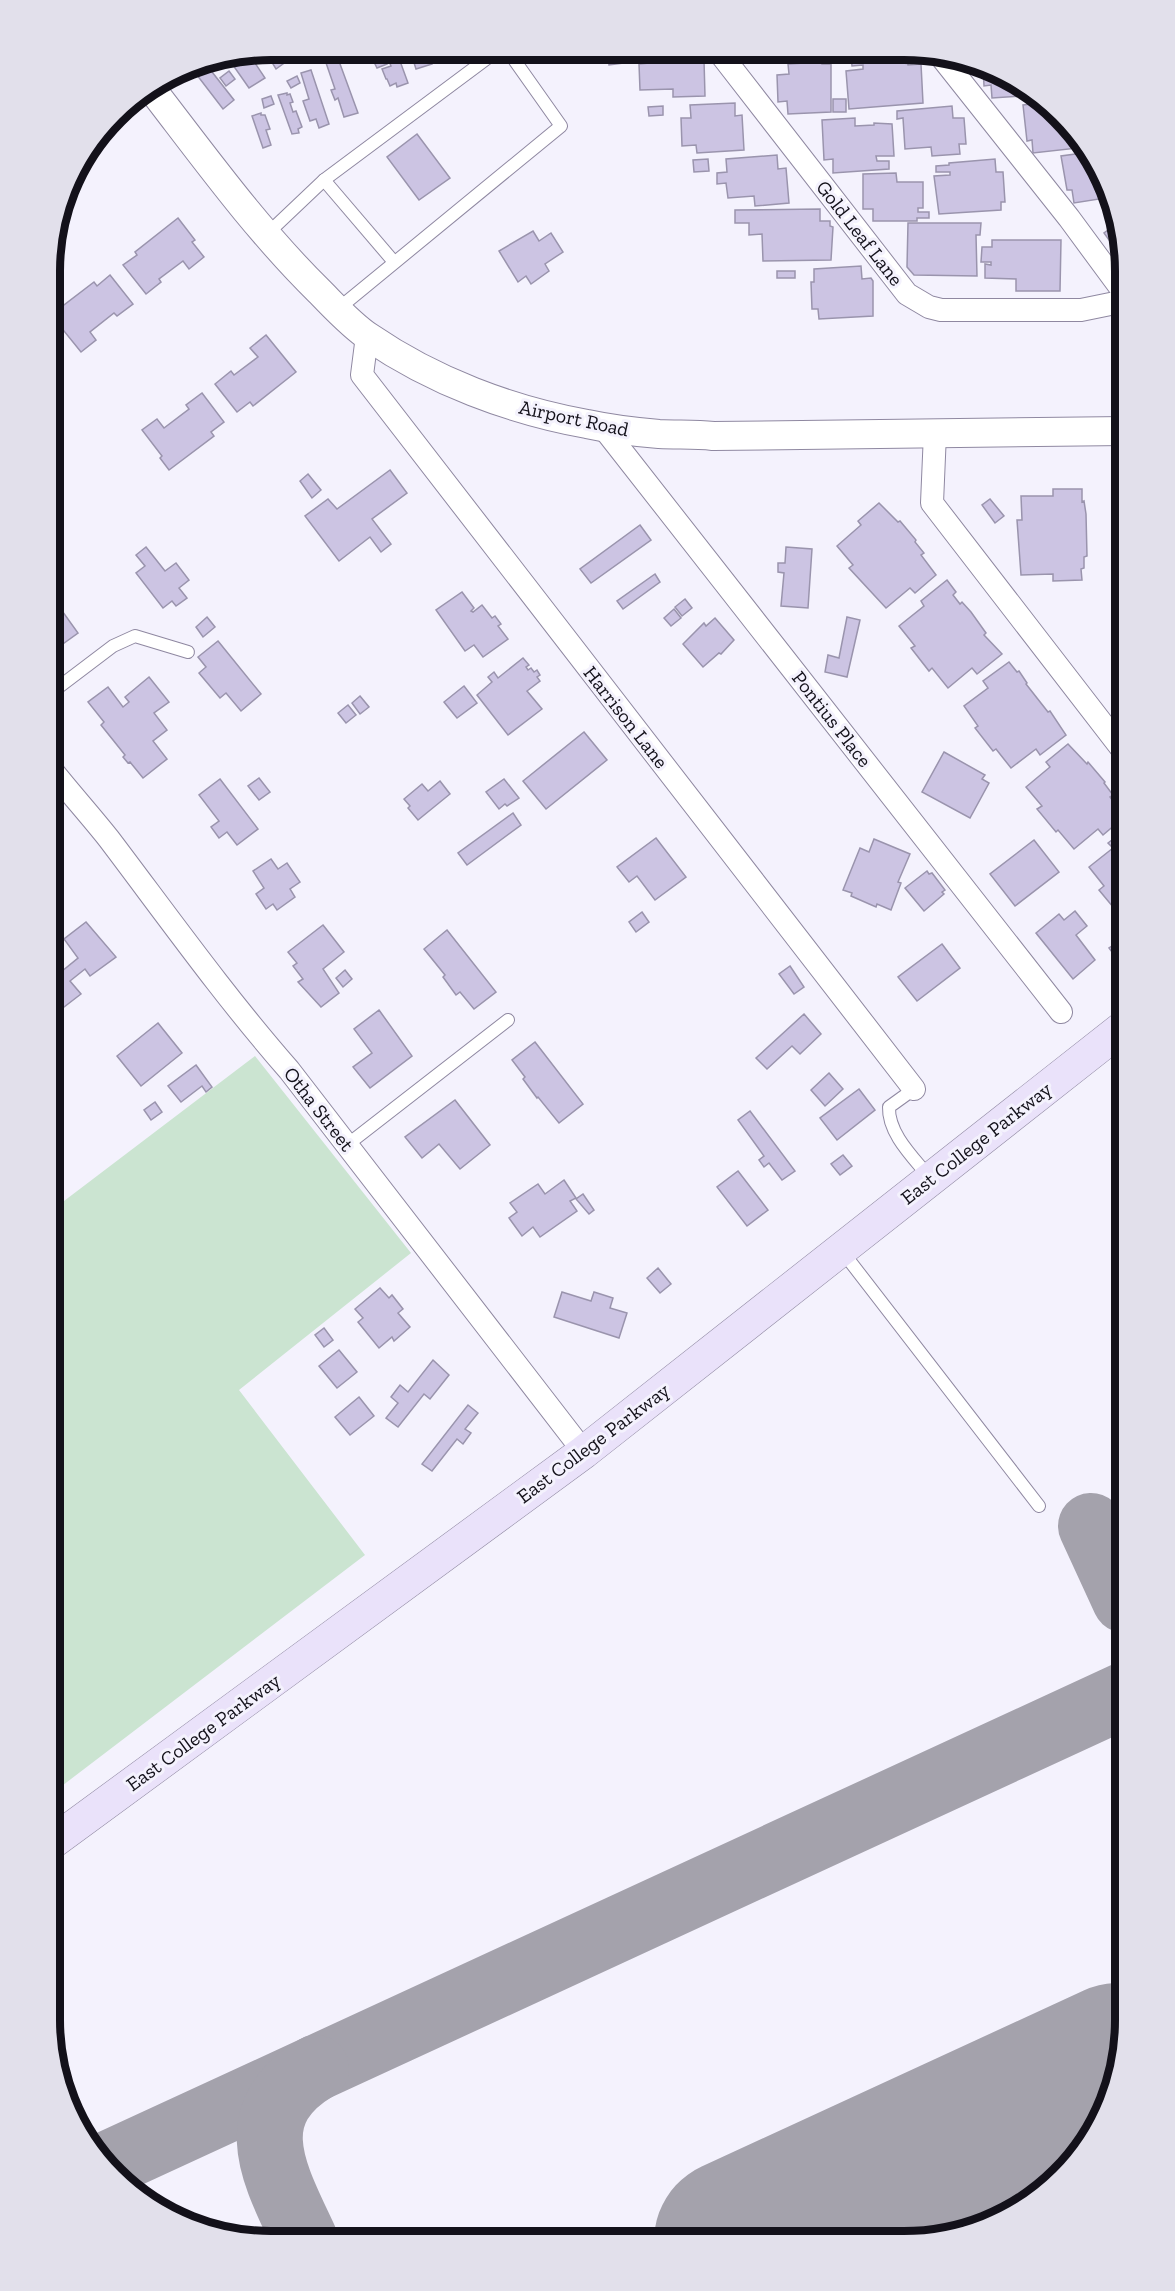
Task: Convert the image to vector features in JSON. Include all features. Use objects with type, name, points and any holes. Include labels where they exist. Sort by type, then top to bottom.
[{"type":"main road","name":"East College Parkway","points":[[60,1837],[584,1452],[1115,1034]]},
{"type":"street","name":"Gold Leaf Lane","points":[[725,60],[907,294],[929,308],[941,310],[1081,310],[1115,303]]},
{"type":"street","points":[[947,64],[1069,218],[1115,280]]},
{"type":"street","name":"Airport Road","points":[[156,94],[266,235],[367,336],[408,361],[489,399],[532,412],[602,426],[660,434],[684,433],[713,436],[1115,431]]},
{"type":"street","name":"Harrison Lane","points":[[367,336],[362,375],[914,1089]]},
{"type":"street","name":"Pontius Place","points":[[602,426],[1061,1012]]},
{"type":"street","points":[[935,433],[932,503],[1115,740]]},
{"type":"street","name":"Otha Street","points":[[60,780],[107,837],[584,1452]]},
{"type":"lane","points":[[266,235],[324,180],[485,60]]},
{"type":"lane","points":[[338,309],[561,126],[514,60]]},
{"type":"lane","points":[[324,180],[394,262]]},
{"type":"lane","points":[[60,686],[113,646],[135,636],[188,652]]},
{"type":"lane","points":[[347,1145],[508,1020]]},
{"type":"lane","points":[[914,1089],[889,1107],[888,1119],[931,1179]]},
{"type":"lane","points":[[841,1250],[1040,1506]]},
{"type":"green space","points":[[255,1056],[411,1253],[239,1390],[365,1555],[60,1787],[60,1196],[64,1201]]},
{"type":"building","points":[[270,60],[286,60],[287,61],[276,69]]},
{"type":"building","points":[[325,60],[339,60],[358,113],[344,117],[338,98],[335,100],[331,90],[335,89]]},
{"type":"building","points":[[373,60],[385,60],[387,64],[377,68]]},
{"type":"building","points":[[389,60],[400,60],[408,83],[397,87],[396,83],[390,86],[382,69],[391,66]]},
{"type":"building","points":[[413,60],[431,60],[432,64],[416,69]]},
{"type":"building","points":[[609,60],[623,60],[623,63],[609,65]]},
{"type":"building","points":[[649,60],[704,60],[705,96],[673,97],[673,89],[640,90],[639,64],[649,63]]},
{"type":"building","points":[[851,60],[908,60],[908,65],[921,64],[923,103],[849,109],[846,71],[863,69],[863,65],[852,66]]},
{"type":"building","points":[[253,61],[265,78],[249,88],[232,64]]},
{"type":"building","points":[[822,62],[822,64],[831,64],[831,112],[788,114],[787,101],[778,102],[777,75],[789,74],[788,64]]},
{"type":"building","points":[[210,69],[234,100],[223,109],[196,74]]},
{"type":"building","points":[[311,70],[329,124],[319,128],[316,119],[310,121],[303,101],[309,99],[301,73]]},
{"type":"building","points":[[229,71],[235,79],[226,86],[220,78]]},
{"type":"building","points":[[983,75],[1021,96],[992,98],[991,85],[984,86]]},
{"type":"building","points":[[297,76],[300,83],[291,88],[287,81]]},
{"type":"building","points":[[287,93],[287,95],[290,94],[293,112],[296,111],[302,127],[298,129],[299,133],[292,134],[278,95]]},
{"type":"building","points":[[271,96],[274,104],[264,108],[262,99]]},
{"type":"building","points":[[833,99],[846,99],[846,112],[833,112]]},
{"type":"building","points":[[735,103],[735,116],[742,115],[744,150],[697,153],[696,145],[682,146],[681,118],[691,118],[690,105]]},
{"type":"building","points":[[1032,104],[1043,112],[1063,132],[1075,148],[1033,153],[1032,140],[1027,141],[1023,105]]},
{"type":"building","points":[[663,106],[663,115],[649,116],[648,107]]},
{"type":"building","points":[[952,106],[953,118],[964,118],[966,144],[959,144],[960,154],[932,156],[931,147],[905,149],[903,118],[897,119],[897,111]]},
{"type":"building","points":[[261,113],[265,115],[270,129],[266,130],[271,145],[263,148],[252,116]]},
{"type":"building","points":[[855,118],[855,126],[874,125],[874,123],[892,124],[894,156],[876,156],[877,161],[889,161],[889,169],[833,173],[833,159],[824,160],[822,120]]},
{"type":"building","points":[[417,134],[450,178],[419,200],[387,157]]},
{"type":"building","points":[[1079,154],[1102,199],[1074,203],[1072,190],[1067,190],[1061,156]]},
{"type":"building","points":[[777,155],[778,169],[786,168],[789,203],[755,206],[754,196],[728,198],[726,183],[717,184],[717,173],[727,172],[726,159]]},
{"type":"building","points":[[708,159],[709,171],[694,172],[693,160]]},
{"type":"building","points":[[995,159],[996,172],[1003,172],[1005,202],[1001,202],[1001,210],[939,214],[934,176],[950,175],[950,172],[936,172],[936,166]]},
{"type":"building","points":[[896,173],[897,182],[923,182],[923,208],[918,208],[918,212],[929,212],[929,218],[917,218],[917,221],[873,221],[873,209],[863,209],[863,174]]},
{"type":"building","points":[[820,209],[820,221],[830,221],[830,226],[833,227],[831,260],[763,261],[762,234],[749,235],[749,223],[735,223],[735,210]]},
{"type":"building","points":[[178,218],[195,240],[192,242],[204,257],[189,269],[183,261],[159,279],[161,282],[146,294],[123,265],[137,255],[135,252]]},
{"type":"building","points":[[908,223],[981,223],[980,235],[976,235],[977,276],[914,275],[907,267]]},
{"type":"building","points":[[1111,228],[1113,246],[1104,233]]},
{"type":"building","points":[[533,231],[539,241],[551,233],[563,252],[545,264],[549,271],[531,284],[526,276],[518,282],[499,251]]},
{"type":"building","points":[[992,240],[1061,240],[1060,291],[1016,291],[1016,279],[985,278],[985,264],[991,265],[991,262],[981,262],[982,247],[992,247]]},
{"type":"building","points":[[861,266],[862,279],[871,278],[873,281],[873,316],[819,319],[818,309],[812,309],[811,282],[814,282],[814,269]]},
{"type":"building","points":[[777,271],[795,271],[795,278],[777,278]]},
{"type":"building","points":[[110,275],[133,304],[117,316],[114,313],[90,332],[96,340],[81,352],[60,326],[60,308],[94,282],[97,286]]},
{"type":"building","points":[[266,335],[296,372],[253,406],[250,402],[237,412],[215,384],[231,371],[234,375],[258,357],[250,348]]},
{"type":"building","points":[[202,393],[224,422],[211,432],[214,436],[169,470],[160,458],[162,456],[142,430],[157,419],[164,428],[189,409],[186,405]]},
{"type":"building","points":[[390,470],[407,493],[372,519],[391,544],[381,552],[370,537],[339,561],[305,516],[328,499],[337,509]]},
{"type":"building","points":[[308,474],[321,490],[312,498],[300,481]]},
{"type":"building","points":[[1053,489],[1082,489],[1082,502],[1084,501],[1086,514],[1087,556],[1084,557],[1084,568],[1081,569],[1082,580],[1053,581],[1053,574],[1021,575],[1017,520],[1022,520],[1021,496],[1053,496]]},
{"type":"building","points":[[990,499],[1004,516],[995,523],[982,505]]},
{"type":"building","points":[[879,503],[898,522],[900,521],[916,540],[915,542],[924,553],[921,555],[936,575],[915,593],[910,588],[886,608],[849,568],[853,565],[837,546],[861,525],[858,521]]},
{"type":"building","points":[[640,525],[651,540],[591,583],[580,569]]},
{"type":"building","points":[[146,547],[165,571],[176,563],[189,580],[179,588],[187,598],[176,606],[172,601],[163,608],[136,573],[145,566],[136,555]]},
{"type":"building","points":[[786,547],[812,549],[808,608],[781,606],[784,573],[778,572],[778,563],[785,563]]},
{"type":"building","points":[[655,574],[660,582],[623,609],[617,601]]},
{"type":"building","points":[[947,580],[956,592],[953,595],[971,612],[986,633],[984,635],[1002,654],[977,674],[972,668],[948,688],[932,668],[929,671],[911,648],[915,646],[899,626],[924,606],[921,601]]},
{"type":"building","points":[[462,592],[474,608],[471,611],[473,612],[482,605],[492,618],[495,616],[501,624],[498,626],[508,639],[483,657],[474,645],[465,651],[436,610]]},
{"type":"building","points":[[685,599],[692,608],[682,616],[675,607]]},
{"type":"building","points":[[60,608],[78,633],[60,646]]},
{"type":"building","points":[[674,609],[681,618],[671,626],[664,618]]},
{"type":"building","points":[[207,617],[215,627],[203,637],[196,627]]},
{"type":"building","points":[[847,617],[860,620],[847,677],[825,672],[828,655],[839,658]]},
{"type":"building","points":[[715,618],[734,640],[721,654],[719,653],[703,667],[683,644],[704,623],[706,626]]},
{"type":"building","points":[[218,641],[261,694],[241,711],[226,693],[220,698],[199,673],[206,667],[198,657]]},
{"type":"building","points":[[523,658],[529,665],[526,667],[528,670],[531,668],[534,672],[537,670],[540,675],[537,677],[540,681],[527,691],[542,709],[508,735],[477,695],[492,682],[488,677],[494,672],[498,678]]},
{"type":"building","points":[[1009,662],[1017,672],[1019,671],[1026,684],[1048,712],[1050,711],[1066,735],[1040,755],[1036,749],[1011,768],[996,749],[993,751],[975,728],[978,726],[964,706],[988,688],[983,681]]},
{"type":"building","points":[[149,677],[169,702],[154,713],[167,730],[153,741],[167,759],[143,778],[123,757],[125,755],[101,725],[104,722],[88,702],[108,687],[123,707],[129,702],[125,697]]},
{"type":"building","points":[[464,686],[477,703],[457,718],[444,702]]},
{"type":"building","points":[[360,696],[369,707],[360,714],[352,703]]},
{"type":"building","points":[[348,705],[356,715],[346,723],[338,713]]},
{"type":"building","points":[[584,732],[607,760],[546,809],[523,781]]},
{"type":"building","points":[[1068,744],[1087,764],[1088,762],[1113,795],[1110,797],[1115,804],[1115,825],[1103,835],[1098,829],[1074,849],[1037,809],[1042,806],[1026,787],[1050,767],[1046,762]]},
{"type":"building","points":[[944,752],[985,775],[982,779],[989,783],[970,818],[922,792]]},
{"type":"building","points":[[259,778],[270,792],[259,800],[248,786]]},
{"type":"building","points":[[220,779],[258,829],[237,845],[227,832],[219,838],[211,827],[219,821],[199,795]]},
{"type":"building","points":[[504,779],[519,798],[499,809],[486,792]]},
{"type":"building","points":[[440,781],[450,794],[418,820],[404,799],[422,784],[428,791]]},
{"type":"building","points":[[513,813],[521,825],[467,865],[458,853]]},
{"type":"building","points":[[656,838],[686,877],[655,900],[637,876],[629,882],[617,867]]},
{"type":"building","points":[[1115,838],[1115,909],[1099,890],[1104,886],[1089,867],[1113,848],[1108,843]]},
{"type":"building","points":[[874,839],[910,854],[898,882],[901,883],[891,910],[877,904],[876,907],[843,890],[860,848],[869,852]]},
{"type":"building","points":[[1034,840],[1059,872],[1015,906],[990,874]]},
{"type":"building","points":[[271,859],[278,869],[287,863],[300,882],[290,889],[295,897],[277,910],[273,904],[266,909],[256,894],[264,888],[253,871]]},
{"type":"building","points":[[927,871],[929,874],[932,873],[945,890],[942,892],[944,894],[924,911],[905,888]]},
{"type":"building","points":[[1075,911],[1087,926],[1076,935],[1095,960],[1073,979],[1036,933],[1059,914],[1064,920]]},
{"type":"building","points":[[642,912],[649,922],[636,932],[629,922]]},
{"type":"building","points":[[86,922],[116,957],[90,976],[85,969],[70,981],[81,994],[60,1010],[60,973],[78,958],[64,939]]},
{"type":"building","points":[[323,925],[344,952],[323,969],[339,993],[321,1007],[298,982],[303,979],[293,966],[297,963],[288,952]]},
{"type":"building","points":[[447,930],[496,992],[474,1009],[460,992],[456,995],[443,977],[445,975],[424,949]]},
{"type":"building","points":[[942,944],[960,968],[917,1001],[898,977]]},
{"type":"building","points":[[1115,944],[1115,956],[1109,948]]},
{"type":"building","points":[[790,966],[804,987],[794,994],[779,974]]},
{"type":"building","points":[[345,970],[352,979],[343,987],[336,978]]},
{"type":"building","points":[[379,1010],[412,1056],[370,1088],[353,1067],[372,1053],[354,1029]]},
{"type":"building","points":[[804,1014],[821,1034],[800,1054],[792,1046],[767,1069],[756,1058]]},
{"type":"building","points":[[158,1023],[182,1053],[141,1086],[117,1056]]},
{"type":"building","points":[[535,1042],[583,1104],[559,1123],[537,1098],[512,1060]]},
{"type":"building","points":[[196,1065],[212,1087],[206,1092],[202,1086],[181,1102],[168,1086]]},
{"type":"building","points":[[829,1073],[843,1089],[825,1106],[811,1090]]},
{"type":"building","points":[[859,1089],[875,1110],[837,1140],[820,1118]]},
{"type":"building","points":[[455,1100],[490,1145],[460,1169],[439,1144],[422,1158],[405,1137]]},
{"type":"building","points":[[155,1102],[162,1112],[151,1120],[144,1110]]},
{"type":"building","points":[[750,1111],[795,1171],[782,1180],[769,1163],[764,1167],[759,1160],[764,1156],[738,1120]]},
{"type":"building","points":[[843,1155],[852,1166],[840,1175],[831,1164]]},
{"type":"building","points":[[738,1171],[768,1210],[747,1226],[717,1187]]},
{"type":"building","points":[[564,1180],[576,1198],[570,1201],[577,1211],[540,1237],[533,1227],[522,1236],[509,1218],[517,1212],[510,1203],[538,1184],[545,1194]]},
{"type":"building","points":[[583,1194],[594,1210],[589,1214],[576,1199]]},
{"type":"building","points":[[658,1268],[671,1284],[660,1293],[647,1278]]},
{"type":"building","points":[[380,1288],[389,1298],[392,1295],[403,1309],[398,1313],[410,1327],[394,1341],[392,1337],[379,1348],[358,1322],[363,1318],[355,1309]]},
{"type":"building","points":[[562,1292],[591,1301],[594,1292],[613,1298],[610,1308],[627,1313],[619,1338],[554,1317]]},
{"type":"building","points":[[324,1328],[333,1340],[324,1347],[315,1335]]},
{"type":"building","points":[[339,1350],[357,1372],[337,1388],[319,1366]]},
{"type":"building","points":[[433,1360],[449,1375],[430,1399],[424,1394],[398,1427],[386,1418],[398,1403],[391,1397],[400,1385],[408,1392]]},
{"type":"building","points":[[359,1397],[374,1416],[350,1435],[335,1417]]},
{"type":"building","points":[[468,1405],[478,1413],[465,1429],[471,1433],[463,1444],[457,1439],[432,1471],[422,1464]]},
{"type":"taxiway","points":[[1091,1526],[1115,1578]]},
{"type":"taxiway","points":[[114,2161],[1115,1700]]},
{"type":"taxiway","points":[[301,2231],[275,2170],[270,2148],[271,2126],[277,2106],[292,2086],[316,2068]]},
{"type":"runway","points":[[758,2231],[1109,2069]]}]
